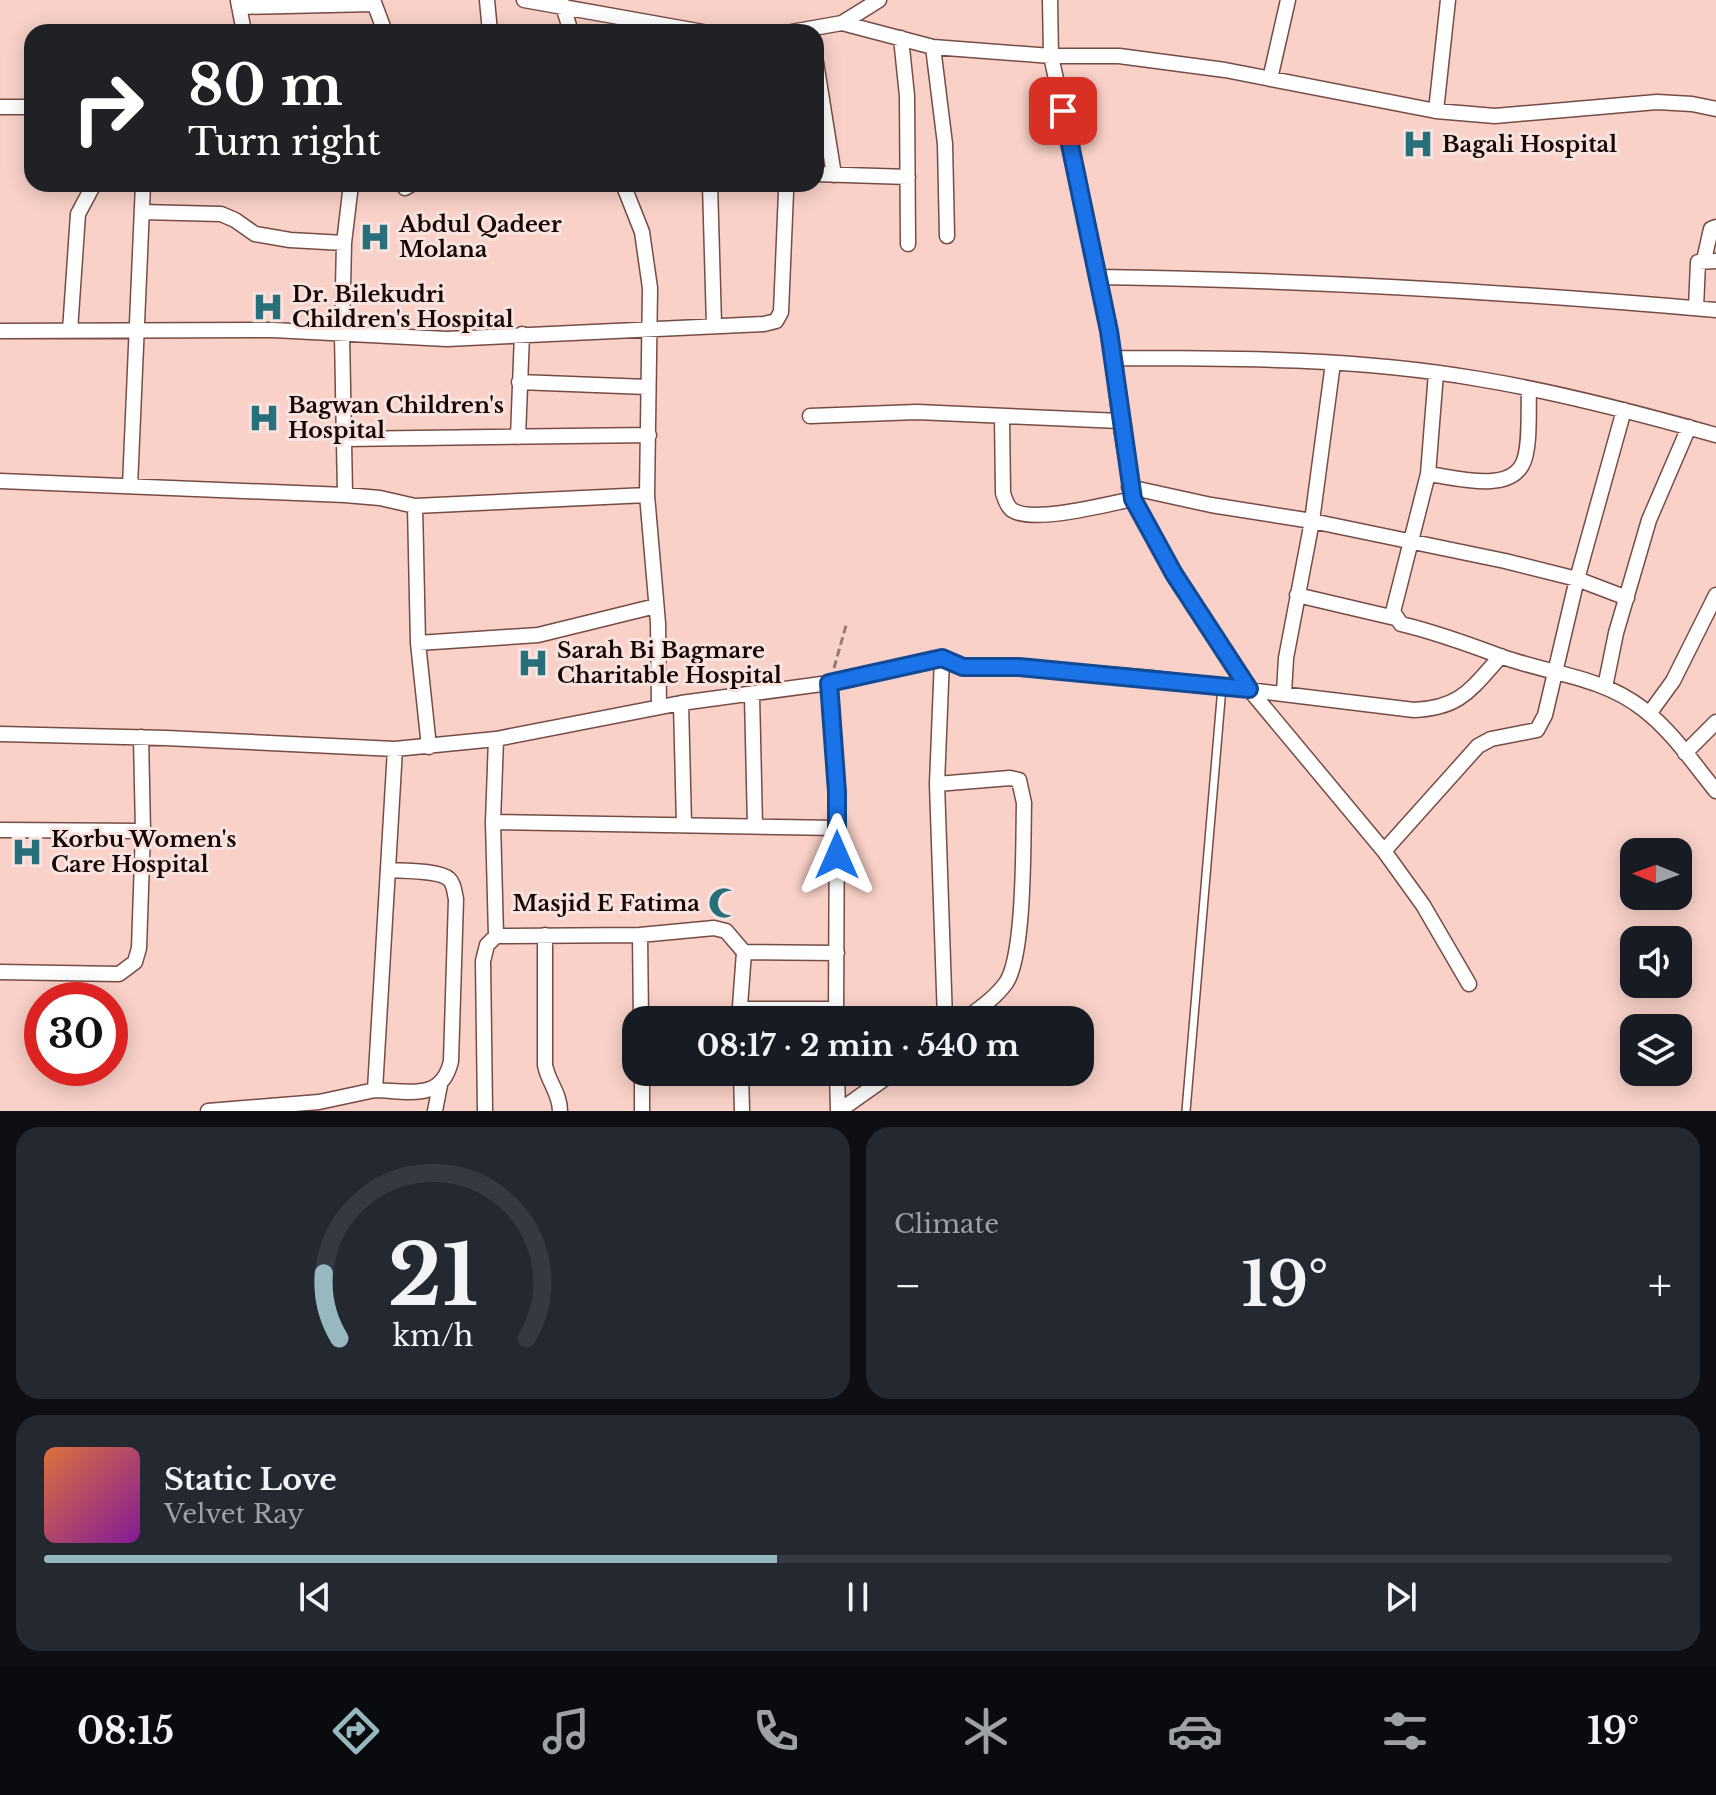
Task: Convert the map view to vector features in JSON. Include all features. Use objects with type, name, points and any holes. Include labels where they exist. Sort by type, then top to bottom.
[{"type":"street","points":[[487,0],[489,24]]},
{"type":"street","points":[[524,0],[561,2],[665,24]]},
{"type":"street","points":[[824,27],[842,23],[879,0]]},
{"type":"street","points":[[1050,0],[1051,56],[1099,277],[1131,493],[1174,574],[1249,689],[1384,851],[1423,905],[1469,984]]},
{"type":"street","points":[[1270,79],[1288,0]]},
{"type":"street","points":[[1436,111],[1448,0]]},
{"type":"street","points":[[243,24],[239,4],[373,2],[382,24]]},
{"type":"street","points":[[561,2],[568,24]]},
{"type":"street","points":[[842,23],[933,47],[1051,56],[1119,56],[1225,70],[1436,111],[1495,116],[1657,102],[1716,109]]},
{"type":"street","points":[[901,38],[907,96],[908,244]]},
{"type":"street","points":[[933,47],[945,144],[947,236]]},
{"type":"street","points":[[0,107],[24,107]]},
{"type":"street","points":[[824,112],[834,175]]},
{"type":"street","points":[[824,174],[908,177]]},
{"type":"street","points":[[70,331],[78,214],[90,192]]},
{"type":"street","points":[[130,486],[143,192]]},
{"type":"street","points":[[345,495],[342,334],[344,243],[350,192]]},
{"type":"street","points":[[626,192],[642,232],[650,288],[647,495],[656,606],[659,707]]},
{"type":"street","points":[[710,192],[714,325]]},
{"type":"street","points":[[0,331],[273,330],[447,339],[764,324],[776,321],[781,312],[784,192]]},
{"type":"street","points":[[142,212],[221,214],[255,234],[290,240],[344,243]]},
{"type":"street","points":[[1696,308],[1696,267],[1698,262],[1710,260],[1708,236],[1711,229],[1716,227]]},
{"type":"street","points":[[1099,277],[1193,277],[1539,295],[1716,310]]},
{"type":"street","points":[[518,437],[522,334]]},
{"type":"street","points":[[1113,358],[1250,358],[1436,373],[1479,379],[1624,410],[1716,435]]},
{"type":"street","points":[[1284,693],[1286,658],[1312,521],[1333,363]]},
{"type":"street","points":[[1436,373],[1428,474],[1393,612],[1395,618],[1401,624],[1616,691],[1649,714],[1716,791]]},
{"type":"street","points":[[519,382],[647,387]]},
{"type":"street","points":[[1428,474],[1492,482],[1507,480],[1514,475],[1524,464],[1529,390]]},
{"type":"street","points":[[1384,851],[1478,746],[1491,739],[1537,730],[1545,715],[1577,579],[1624,410]]},
{"type":"street","points":[[810,416],[917,412],[1120,421]]},
{"type":"street","points":[[1002,416],[1003,493],[1007,504],[1025,515],[1054,514],[1131,493],[1312,521],[1577,579],[1627,598]]},
{"type":"street","points":[[1605,687],[1649,520],[1689,427]]},
{"type":"street","points":[[344,439],[649,435]]},
{"type":"street","points":[[0,481],[345,495],[380,498],[415,506],[647,495]]},
{"type":"street","points":[[415,506],[418,643],[429,747]]},
{"type":"street","points":[[1297,595],[1395,618]]},
{"type":"street","points":[[1649,714],[1673,681],[1716,595]]},
{"type":"street","points":[[418,643],[538,635],[656,606]]},
{"type":"street","points":[[0,734],[395,749],[429,747],[496,739],[681,703],[829,683],[942,658],[963,667],[1019,667],[1222,686],[1414,710],[1438,709],[1453,703],[1472,688],[1501,656]]},
{"type":"street","points":[[942,658],[937,784],[945,1006]]},
{"type":"street","points":[[829,683],[837,792],[836,1006]]},
{"type":"street","points":[[752,695],[755,826]]},
{"type":"street","points":[[681,703],[684,825]]},
{"type":"street","points":[[1685,753],[1716,722]]},
{"type":"street","points":[[0,972],[119,974],[135,962],[139,948],[143,831],[141,737]]},
{"type":"street","points":[[496,739],[493,822],[496,936]]},
{"type":"street","points":[[375,1090],[395,749]]},
{"type":"street","points":[[937,784],[1010,778],[1019,780],[1024,803],[1017,956],[1008,980],[982,1006]]},
{"type":"street","points":[[493,822],[837,828]]},
{"type":"street","points":[[0,830],[143,831]]},
{"type":"street","points":[[208,1111],[320,1106],[375,1090],[424,1092],[440,1085],[448,1076],[456,899],[453,885],[447,877],[435,874],[388,870]]},
{"type":"street","points":[[485,1111],[483,961],[487,945],[496,936],[640,935],[714,928],[726,931],[744,952],[740,1006]]},
{"type":"street","points":[[545,935],[545,1065],[560,1099],[560,1111]]},
{"type":"street","points":[[640,935],[641,1006]]},
{"type":"street","points":[[744,952],[837,953]]},
{"type":"street","points":[[435,1111],[440,1085]]},
{"type":"street","points":[[642,1086],[642,1111]]},
{"type":"street","points":[[741,1086],[742,1111]]},
{"type":"street","points":[[837,1086],[838,1111]]},
{"type":"street","points":[[838,1111],[874,1086]]},
{"type":"lane","points":[[1186,1111],[1222,686]]},
{"type":"path","points":[[829,683],[847,622]]},
{"type":"place","name":"Bagali Hospital","points":[[1418,144]]},
{"type":"place","name":"Abdul Qadeer Molana","points":[[375,237]]},
{"type":"place","name":"Dr. Bilekudri Children's Hospital","points":[[268,307]]},
{"type":"place","name":"Bagwan Children's Hospital","points":[[264,418]]},
{"type":"place","name":"Sarah Bi Bagmare Charitable Hospital","points":[[533,663]]},
{"type":"place","name":"Korbu Women's Care Hospital","points":[[27,852]]},
{"type":"place","name":"Masjid E Fatima","points":[[724,903]]},
{"type":"route","points":[[837,855],[837,792],[829,683],[942,658],[963,667],[1019,667],[1249,689],[1174,574],[1129,487],[1109,331],[1063,111]]}]
